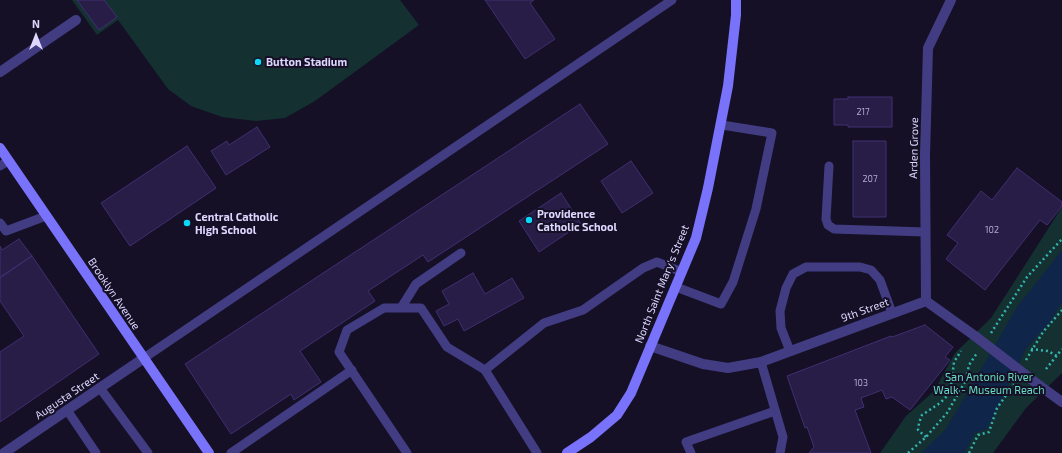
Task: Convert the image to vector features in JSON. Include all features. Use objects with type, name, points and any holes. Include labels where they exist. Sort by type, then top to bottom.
[{"type":"street","name":"North Saint Mary's Street","points":[[567,453],[591,437],[617,416],[631,393],[696,238],[722,125],[732,54],[736,0]]},
{"type":"street","name":"Arden Grove","points":[[926,301],[925,155],[928,48],[951,0]]},
{"type":"street","points":[[0,72],[76,20]]},
{"type":"street","name":"Brooklyn Avenue","points":[[0,148],[4,163],[46,216],[208,453]]},
{"type":"street","points":[[926,301],[1062,402]]},
{"type":"street","name":"9th Street","points":[[650,346],[703,364],[728,368],[761,362],[926,301]]},
{"type":"street","name":"Augusta Street","points":[[4,453],[144,358]]},
{"type":"lane","points":[[144,358],[672,0]]},
{"type":"lane","points":[[676,287],[721,304],[733,282],[756,209],[772,133],[722,125]]},
{"type":"lane","points":[[829,166],[826,219],[828,225],[834,229],[925,232]]},
{"type":"lane","points":[[0,223],[6,231],[46,216]]},
{"type":"lane","points":[[401,308],[416,284],[460,253]]},
{"type":"lane","points":[[485,370],[544,323],[583,310],[643,268],[658,262],[682,272]]},
{"type":"lane","points":[[790,351],[781,328],[780,311],[786,288],[793,274],[806,267],[860,267],[871,270],[880,280],[892,313]]},
{"type":"lane","points":[[407,453],[339,352],[347,330],[384,308],[421,308],[447,347],[485,370],[537,453]]},
{"type":"lane","points":[[761,362],[783,438],[780,453]]},
{"type":"lane","points":[[231,453],[352,370]]},
{"type":"lane","points":[[100,388],[148,453]]},
{"type":"lane","points":[[67,410],[96,453]]},
{"type":"lane","points":[[691,453],[686,442],[775,411]]},
{"type":"path","points":[[1031,349],[1048,351],[1056,356]]},
{"type":"path","points":[[1046,369],[1062,349]]},
{"type":"path","points":[[926,437],[918,430],[922,415],[946,397],[951,385],[954,362],[961,351]]},
{"type":"green space","name":"Button Stadium","points":[[72,0],[400,0],[419,25],[315,101],[285,118],[256,121],[222,117],[191,106],[168,89],[118,20],[97,35]]},
{"type":"green space","name":"San Antonio River Walk - Museum Reach","points":[[1062,207],[1062,373],[1026,408],[993,453],[880,453],[906,416],[934,391],[955,353],[991,318]]},
{"type":"water","points":[[1062,250],[1062,303],[1050,322],[1026,349],[987,429],[975,433],[965,453],[921,453],[946,429],[1017,307]]},
{"type":"building","points":[[77,0],[104,0],[117,17],[99,30]]},
{"type":"building","points":[[485,0],[534,0],[530,3],[555,39],[525,59]]},
{"type":"building","points":[[848,97],[892,97],[892,127],[848,127],[848,125],[834,125],[834,99],[848,99]]},
{"type":"building","points":[[580,104],[608,144],[428,262],[423,255],[368,291],[375,301],[300,351],[321,382],[294,400],[291,394],[231,434],[185,364]]},
{"type":"building","points":[[257,127],[270,147],[226,175],[211,151],[227,141],[229,145]]},
{"type":"building","points":[[853,141],[886,141],[886,217],[853,217]]},
{"type":"building","points":[[187,146],[216,188],[130,246],[101,203]]},
{"type":"building","points":[[631,161],[653,193],[622,213],[601,181]]},
{"type":"building","points":[[1017,168],[1062,202],[1062,206],[1047,225],[1040,220],[985,290],[946,259],[958,243],[947,235],[981,191],[992,200]]},
{"type":"building","points":[[561,193],[581,224],[539,252],[519,221]]},
{"type":"building","points":[[19,239],[32,256],[0,277],[0,246],[2,250]]},
{"type":"building","points":[[32,256],[99,354],[0,422],[0,352],[24,336],[0,301],[0,278]]},
{"type":"building","points":[[473,273],[485,294],[512,278],[524,298],[464,331],[458,319],[444,326],[436,311],[449,304],[442,291]]},
{"type":"building","points":[[925,325],[953,347],[945,357],[950,360],[910,410],[892,397],[886,399],[882,390],[861,398],[864,407],[855,410],[871,453],[809,453],[814,447],[807,427],[805,428],[787,376],[891,336],[892,337]]},
{"type":"place","name":"Button Stadium","points":[[258,62]]},
{"type":"place","name":"Providence Catholic School","points":[[529,220]]},
{"type":"place","name":"Central Catholic High School","points":[[187,223]]}]
